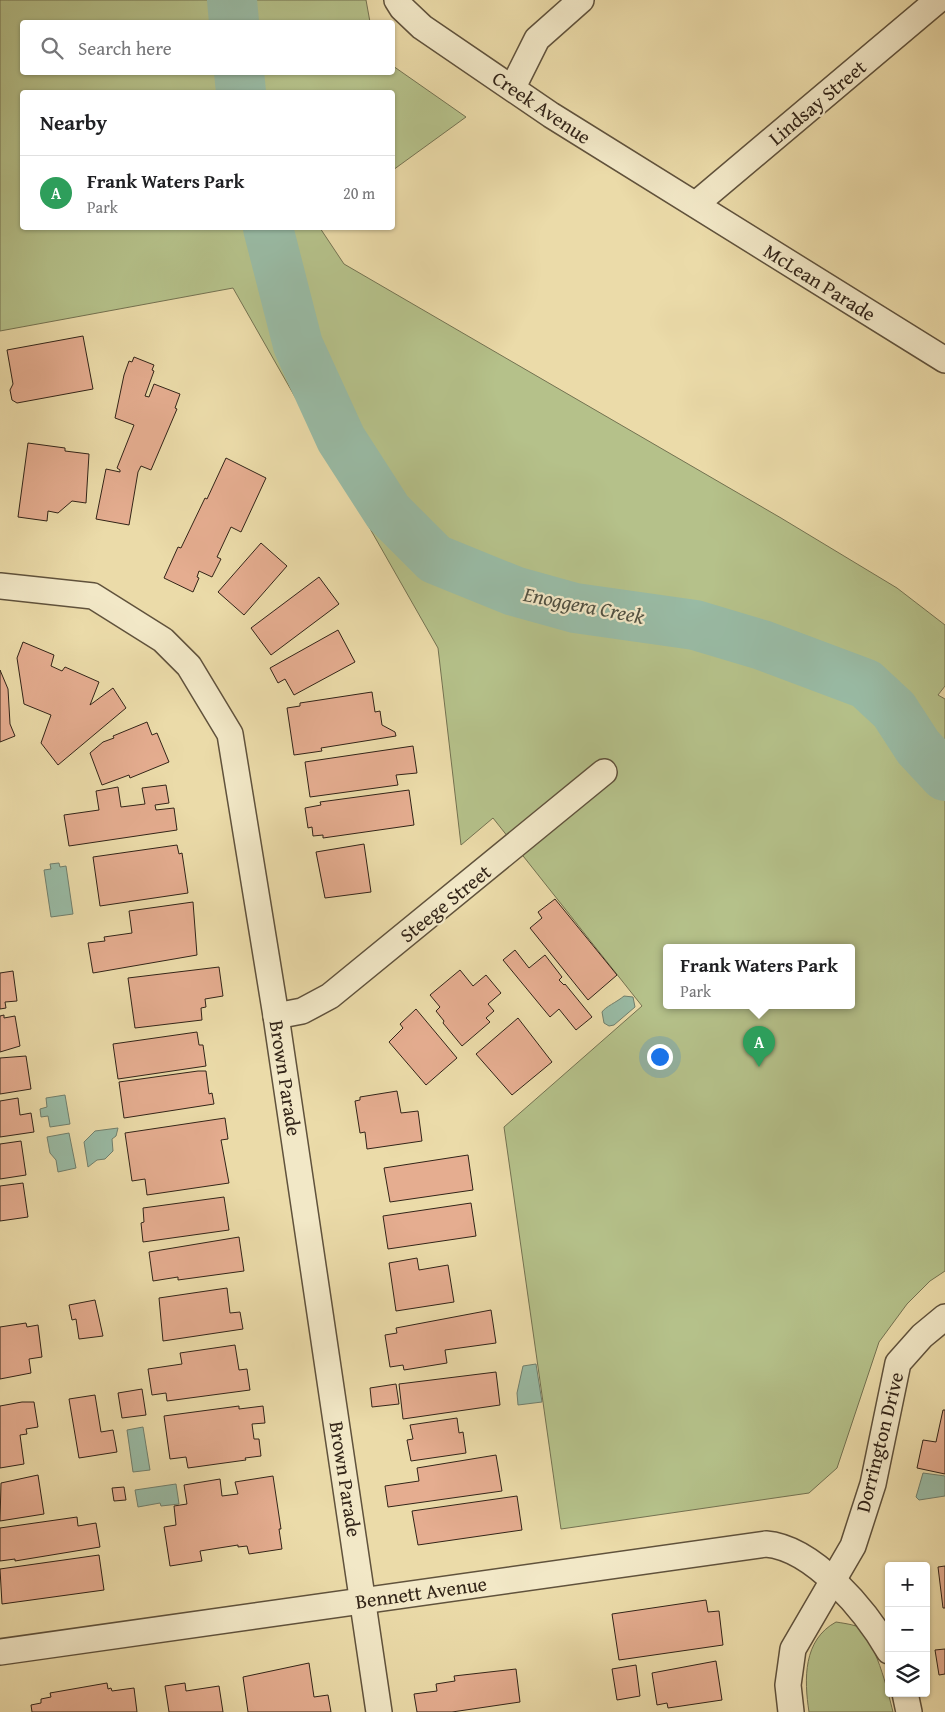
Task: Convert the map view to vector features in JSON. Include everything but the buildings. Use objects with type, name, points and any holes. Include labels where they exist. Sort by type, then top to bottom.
[{"type":"street","name":"Creek Avenue","points":[[397,0],[422,28],[513,87],[550,114],[696,204]]},
{"type":"street","points":[[513,87],[537,39],[582,0]]},
{"type":"street","name":"Lindsay Street","points":[[696,204],[938,0]]},
{"type":"street","name":"McLean Parade","points":[[696,204],[945,360]]},
{"type":"street","name":"Brown Parade","points":[[0,586],[93,596],[163,640],[189,666],[230,734],[276,1016],[364,1599],[379,1712]]},
{"type":"street","name":"Steege Street","points":[[276,1016],[302,1011],[330,996],[604,772]]},
{"type":"street","name":"Dorrington Drive","points":[[791,1712],[788,1685],[793,1648],[851,1550],[873,1484],[898,1364],[922,1336],[945,1317]]},
{"type":"street","name":"Bennett Avenue","points":[[0,1652],[758,1544],[771,1544],[787,1549],[818,1566],[833,1580]]},
{"type":"street","points":[[833,1580],[866,1618],[885,1645]]},
{"type":"street","points":[[906,1697],[909,1712]]},
{"type":"green space","points":[[0,0],[366,0],[370,20],[20,20],[20,75],[395,75],[395,67],[466,117],[395,169],[395,90],[20,90],[20,230],[321,230],[344,264],[781,518],[897,588],[945,625],[945,686],[938,695],[945,699],[945,1271],[930,1281],[907,1304],[879,1342],[837,1468],[809,1493],[561,1529],[504,1127],[642,1006],[493,818],[461,845],[438,648],[233,288],[0,331]]},
{"type":"green space","points":[[836,1622],[856,1626],[863,1632],[880,1666],[885,1682],[885,1697],[889,1697],[893,1712],[809,1712],[806,1687],[808,1661],[817,1639]]},
{"type":"shaded area","points":[[59,863],[60,867],[66,866],[73,914],[51,917],[44,870],[51,869],[50,864]]},
{"type":"shaded area","points":[[624,996],[633,997],[635,1007],[614,1025],[609,1026],[604,1023],[602,1012]]},
{"type":"shaded area","points":[[65,1095],[70,1124],[50,1127],[48,1116],[41,1117],[40,1109],[47,1107],[46,1098]]},
{"type":"shaded area","points":[[118,1128],[116,1136],[112,1139],[113,1151],[105,1159],[97,1160],[88,1167],[84,1142],[95,1131]]},
{"type":"shaded area","points":[[69,1133],[76,1168],[58,1172],[56,1160],[50,1153],[47,1137]]},
{"type":"shaded area","points":[[536,1364],[542,1402],[518,1405],[517,1393],[523,1366]]},
{"type":"shaded area","points":[[143,1427],[150,1470],[133,1472],[127,1430]]},
{"type":"shaded area","points":[[923,1473],[945,1476],[945,1496],[919,1500],[916,1497]]},
{"type":"shaded area","points":[[176,1484],[179,1504],[161,1506],[160,1503],[138,1507],[135,1490]]},
{"type":"waterway","name":"Enoggera Creek","points":[[232,0],[234,20]]},
{"type":"waterway","name":"Enoggera Creek","points":[[239,75],[241,90]]},
{"type":"waterway","name":"Enoggera Creek","points":[[269,230],[298,345],[341,439],[388,512],[435,559],[514,591],[575,608],[695,625],[762,645],[866,684],[894,710],[918,747],[945,776]]},
{"type":"place","name":"Frank Waters Park","points":[[759,1067]]}]
